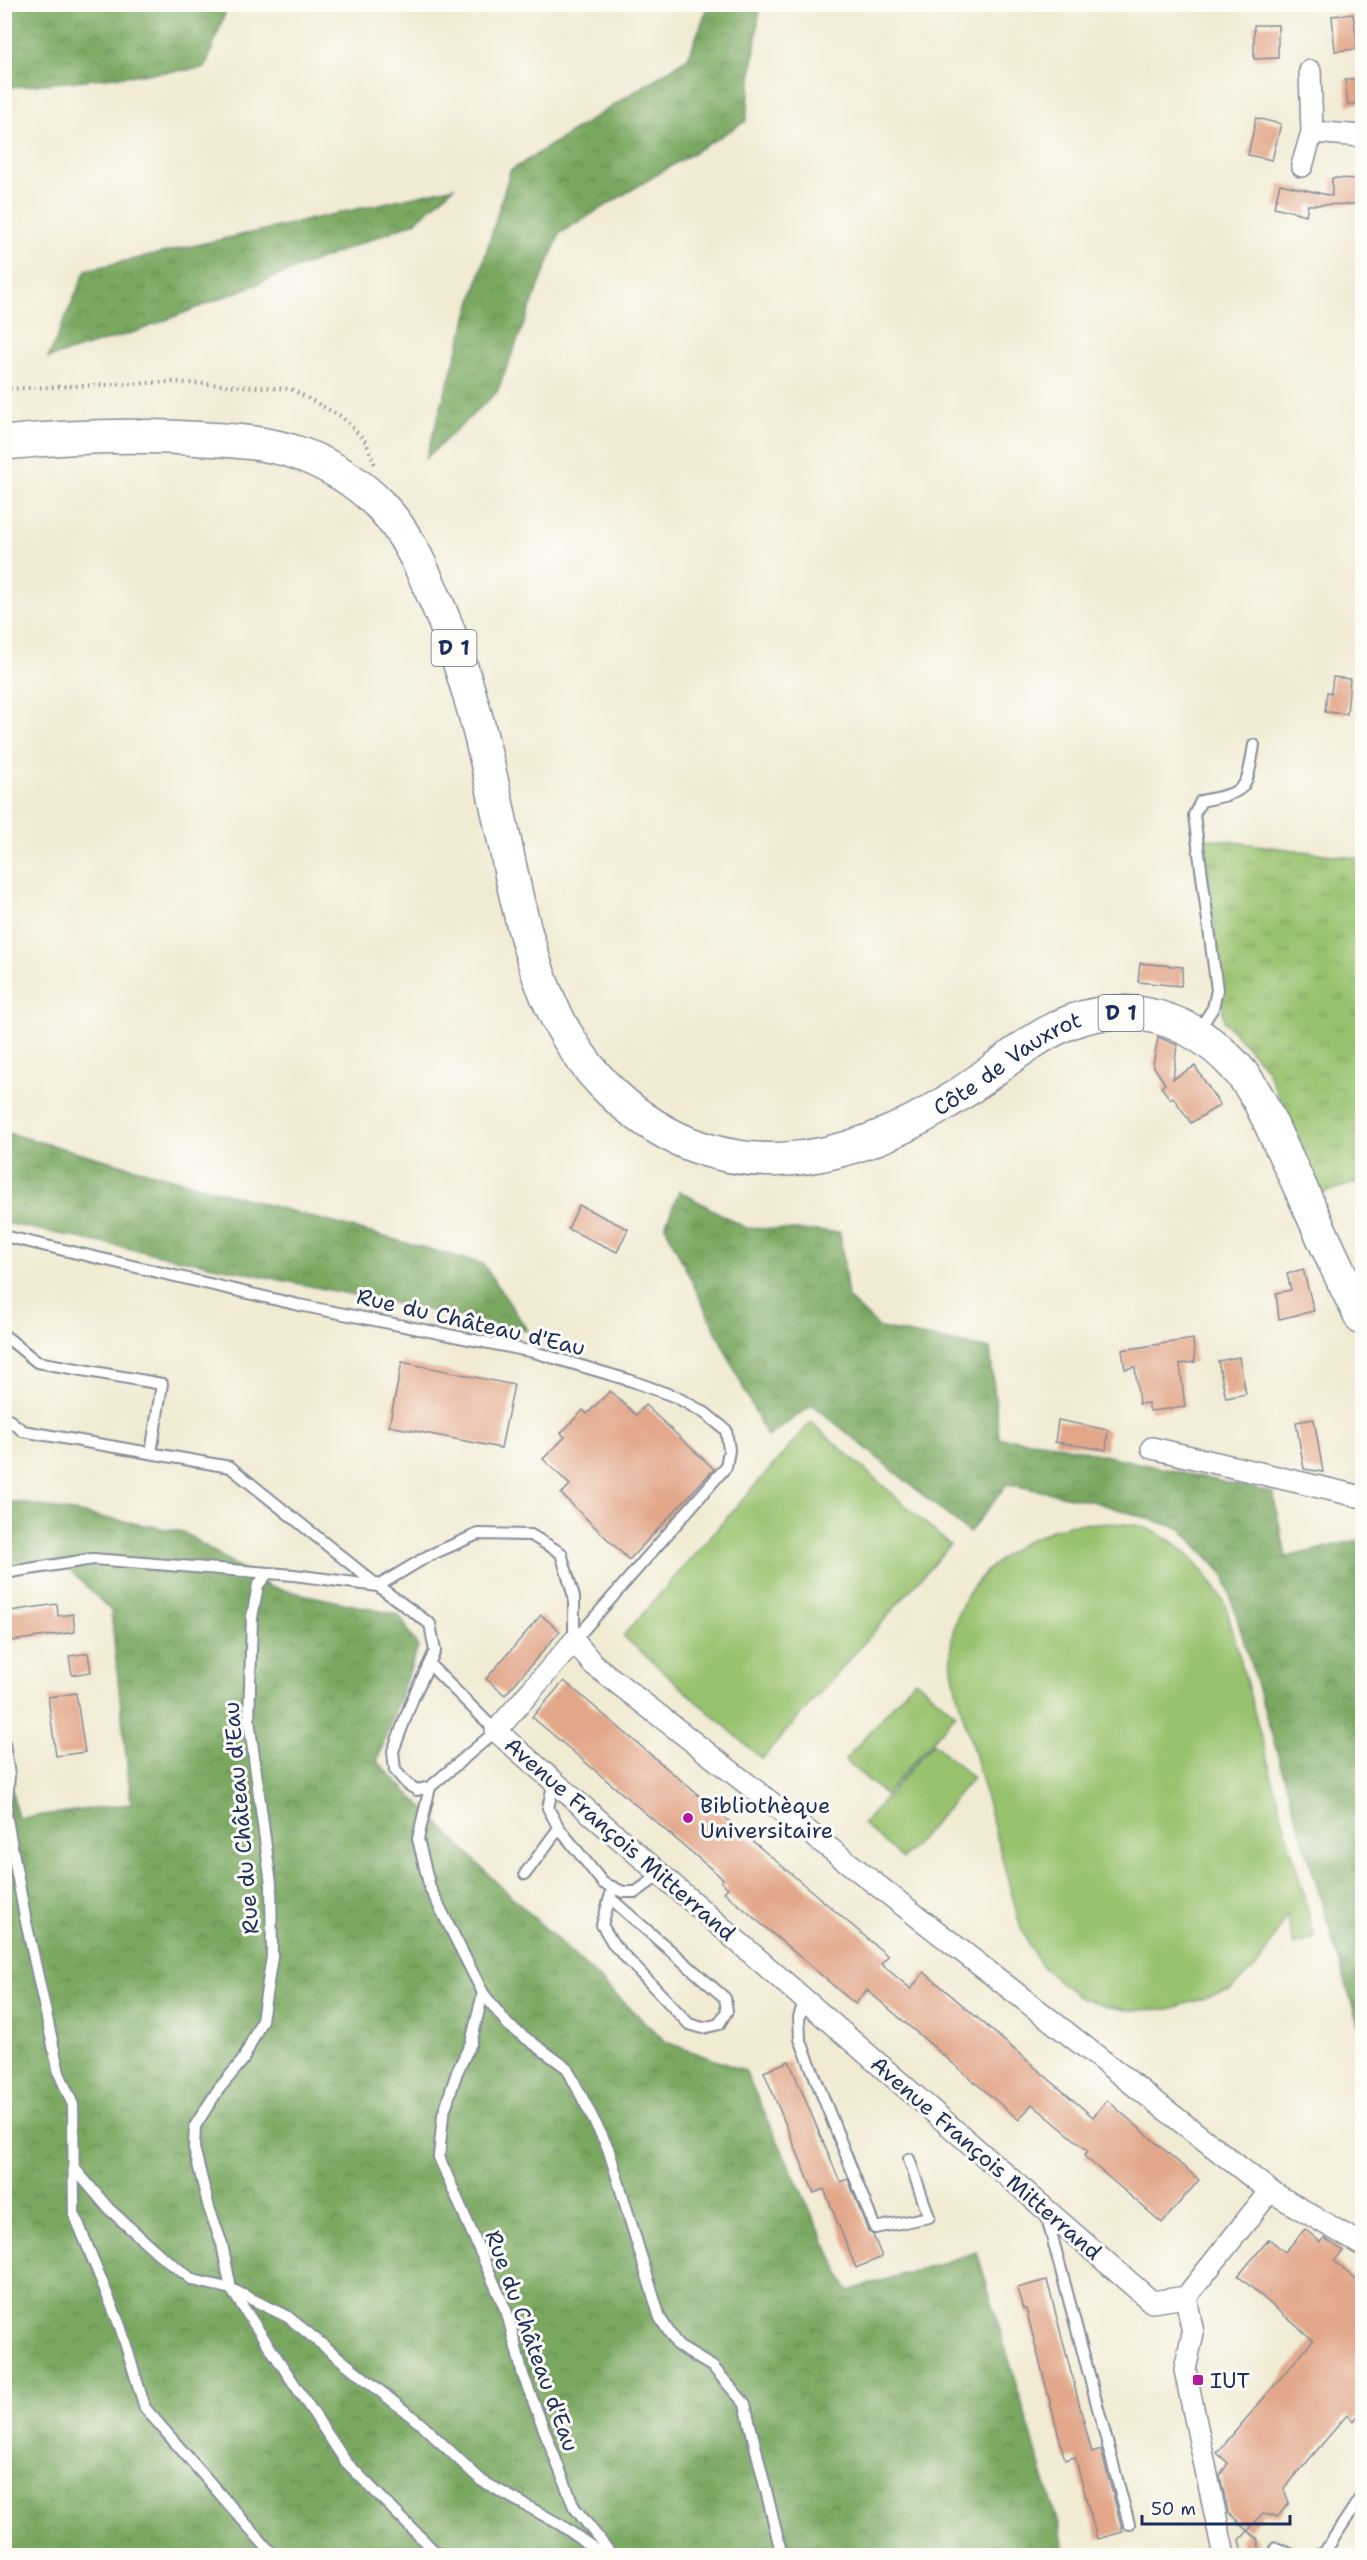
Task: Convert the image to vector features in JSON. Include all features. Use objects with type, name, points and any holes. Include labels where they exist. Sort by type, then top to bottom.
[{"type":"main road","name":"D 1","points":[[4,443],[71,436],[122,435],[171,436],[258,443],[279,447],[311,458],[346,477],[378,503]]},
{"type":"main road","name":"Côte de Vauxrot","points":[[378,503],[413,550],[442,614],[456,652],[484,745],[520,916],[536,973],[567,1035],[598,1078],[627,1107],[675,1138],[707,1151],[745,1158],[779,1160],[832,1153],[869,1143],[898,1131],[929,1114],[1029,1046],[1072,1022],[1105,1013],[1127,1013],[1165,1019],[1197,1033],[1239,1070],[1258,1100],[1291,1167],[1338,1273],[1362,1318]]},
{"type":"street","points":[[1302,166],[1312,132],[1310,71]]},
{"type":"street","points":[[1312,132],[1362,136]]},
{"type":"street","points":[[1152,1448],[1362,1497]]},
{"type":"street","points":[[574,1641],[593,1664],[1270,2192],[1362,2246]]},
{"type":"street","name":"Avenue François Mitterrand","points":[[574,1641],[496,1731],[1152,2302],[1186,2297]]},
{"type":"street","points":[[1224,2556],[1185,2370],[1193,2332],[1186,2297],[1270,2192]]},
{"type":"lane","points":[[1197,1033],[1213,1008],[1217,990],[1194,814],[1201,801],[1236,794],[1248,780],[1254,745]]},
{"type":"lane","name":"Rue du Château d'Eau","points":[[4,1236],[299,1305],[534,1352],[665,1393],[705,1413],[726,1430],[729,1450],[726,1467],[574,1641]]},
{"type":"lane","points":[[4,1335],[37,1362],[162,1384],[151,1453]]},
{"type":"lane","points":[[4,1416],[23,1431],[230,1467],[378,1586],[430,1624],[435,1651],[413,1698],[393,1750],[395,1770],[407,1784],[417,1790],[430,1787],[496,1731],[429,1664]]},
{"type":"lane","points":[[4,1573],[93,1559],[268,1573],[378,1586],[428,1556],[478,1534],[531,1535],[561,1553],[574,1597],[574,1641]]},
{"type":"lane","name":"Rue du Château d'Eau","points":[[268,1573],[258,1585],[252,1617],[249,1719],[271,1884],[272,1958],[262,2020],[243,2060],[218,2090],[195,2126],[194,2148],[209,2208],[222,2244],[231,2289],[346,2462],[439,2556]]},
{"type":"lane","points":[[4,1743],[9,1775],[6,1814],[25,1917],[58,2073],[72,2105],[75,2169],[74,2213],[120,2326],[145,2408],[274,2556]]},
{"type":"lane","points":[[554,1781],[548,1808],[559,1828],[611,1892],[725,1998],[727,2011],[719,2024],[703,2028],[689,2024],[614,1945],[602,1925],[611,1892]]},
{"type":"lane","points":[[430,1787],[418,1839],[430,1888],[483,1993],[508,2025],[567,2068],[608,2148],[660,2318],[678,2346],[713,2367],[745,2404],[782,2556]]},
{"type":"lane","points":[[525,1874],[559,1828]]},
{"type":"lane","points":[[611,1892],[636,1892],[661,1874]]},
{"type":"lane","name":"Rue du Château d'Eau","points":[[483,1993],[471,2043],[443,2115],[439,2157],[507,2313],[523,2375],[574,2507],[612,2556]]},
{"type":"lane","points":[[805,2000],[799,2016],[800,2039],[875,2229],[929,2217],[909,2159]]},
{"type":"lane","points":[[75,2169],[109,2209],[160,2255],[193,2280],[231,2289],[288,2317],[421,2424],[482,2481],[561,2525],[605,2556]]},
{"type":"lane","points":[[1045,2210],[1129,2524]]},
{"type":"lane","points":[[1315,2556],[1324,2553],[1362,2496]]},
{"type":"lane","points":[[1276,2548],[1295,2556]]},
{"type":"path","points":[[4,388],[173,382],[291,389],[342,417],[366,442],[378,471],[378,503]]},
{"type":"green space","points":[[5,4],[228,5],[205,68],[5,88]]},
{"type":"green space","points":[[709,4],[760,5],[746,121],[560,233],[497,392],[426,458],[510,171],[688,58]]},
{"type":"green space","points":[[454,187],[415,222],[138,331],[48,358],[86,270]]},
{"type":"green space","points":[[1205,838],[1362,859],[1362,1181],[1322,1193],[1266,1068],[1224,1021]]},
{"type":"green space","points":[[4,1132],[483,1264],[528,1331],[5,1223]]},
{"type":"green space","points":[[679,1191],[746,1228],[840,1232],[848,1298],[880,1328],[990,1349],[999,1438],[1049,1443],[1273,1493],[1286,1557],[1362,1539],[1362,2037],[1224,1575],[1181,1529],[1095,1502],[1007,1484],[969,1533],[813,1405],[767,1437],[665,1226]]},
{"type":"green space","points":[[811,1422],[950,1545],[762,1759],[623,1636]]},
{"type":"green space","points":[[5,1502],[18,1502],[183,1532],[270,1587],[399,1615],[418,1647],[377,1761],[494,1880],[666,2042],[745,2071],[848,2291],[977,2252],[1067,2555],[5,2555],[4,1757],[18,1818],[131,1804],[111,1611],[67,1567],[5,1569]]},
{"type":"green space","points":[[1097,1523],[1139,1526],[1167,1538],[1201,1569],[1226,1606],[1315,1938],[1293,1945],[1287,1915],[1258,1965],[1230,1990],[1170,2009],[1129,2010],[1104,2006],[1076,1995],[1040,1965],[1021,1929],[958,1698],[951,1659],[955,1624],[963,1604],[974,1585],[989,1569],[1006,1555],[1044,1533],[1069,1525]]},
{"type":"green space","points":[[915,1680],[956,1714],[885,1795],[845,1760]]},
{"type":"green space","points":[[933,1743],[973,1778],[903,1859],[863,1824]]},
{"type":"building","points":[[1353,14],[1358,49],[1335,51],[1332,16]]},
{"type":"building","points":[[1254,25],[1278,25],[1278,58],[1254,59]]},
{"type":"building","points":[[1362,78],[1362,103],[1348,105],[1345,80]]},
{"type":"building","points":[[1256,118],[1281,124],[1272,160],[1248,155]]},
{"type":"building","points":[[1332,178],[1362,179],[1362,204],[1308,205],[1306,215],[1274,207],[1280,184],[1332,196]]},
{"type":"building","points":[[1333,677],[1350,679],[1347,714],[1325,712],[1327,692],[1331,693]]},
{"type":"building","points":[[1140,963],[1183,967],[1181,986],[1138,982]]},
{"type":"building","points":[[1158,1037],[1177,1045],[1173,1079],[1195,1066],[1220,1105],[1191,1123],[1173,1097],[1170,1099],[1161,1087],[1165,1084],[1153,1065]]},
{"type":"building","points":[[579,1205],[628,1229],[617,1252],[568,1229]]},
{"type":"building","points":[[1303,1269],[1314,1311],[1279,1319],[1276,1293],[1291,1290],[1287,1274]]},
{"type":"building","points":[[1193,1339],[1195,1362],[1180,1364],[1185,1407],[1150,1411],[1148,1403],[1139,1404],[1135,1367],[1125,1369],[1122,1350]]},
{"type":"building","points":[[1239,1357],[1246,1394],[1226,1398],[1218,1361]]},
{"type":"building","points":[[402,1362],[514,1385],[501,1448],[389,1426]]},
{"type":"building","points":[[610,1391],[636,1415],[645,1405],[714,1469],[629,1560],[561,1494],[570,1485],[543,1459],[565,1437],[561,1433],[583,1410],[587,1414]]},
{"type":"building","points":[[1314,1419],[1323,1472],[1304,1469],[1296,1422]]},
{"type":"building","points":[[1058,1420],[1108,1430],[1106,1450],[1055,1442]]},
{"type":"building","points":[[57,1604],[58,1616],[73,1614],[75,1632],[4,1642],[4,1612]]},
{"type":"building","points":[[541,1615],[560,1631],[505,1695],[486,1679]]},
{"type":"building","points":[[88,1653],[91,1672],[72,1675],[69,1656]]},
{"type":"building","points":[[564,1681],[888,1956],[881,1964],[911,1989],[924,1972],[1093,2117],[1107,2100],[1199,2180],[1162,2223],[1084,2156],[1088,2151],[1032,2104],[1019,2120],[867,1990],[855,2004],[724,1892],[728,1888],[721,1882],[723,1879],[532,1717]]},
{"type":"building","points":[[76,1693],[85,1752],[56,1756],[48,1697]]},
{"type":"building","points":[[789,2061],[840,2182],[848,2179],[868,2231],[873,2235],[882,2257],[856,2268],[824,2189],[814,2193],[764,2072]]},
{"type":"building","points":[[1305,2229],[1320,2242],[1324,2238],[1343,2251],[1334,2261],[1362,2285],[1362,2410],[1354,2421],[1347,2415],[1284,2489],[1289,2503],[1278,2516],[1263,2513],[1248,2531],[1228,2512],[1220,2476],[1228,2463],[1217,2453],[1313,2340],[1238,2276],[1269,2239],[1285,2252]]},
{"type":"building","points":[[1047,2280],[1092,2453],[1101,2450],[1123,2532],[1097,2539],[1075,2457],[1065,2460],[1026,2309],[1023,2309],[1017,2288]]},
{"type":"building","points":[[1248,2531],[1257,2539],[1261,2556],[1244,2556],[1240,2540]]},
{"type":"place","name":"Bibliothèque Universitaire","points":[[688,1818]]},
{"type":"place","name":"IUT","points":[[1198,2380]]}]
